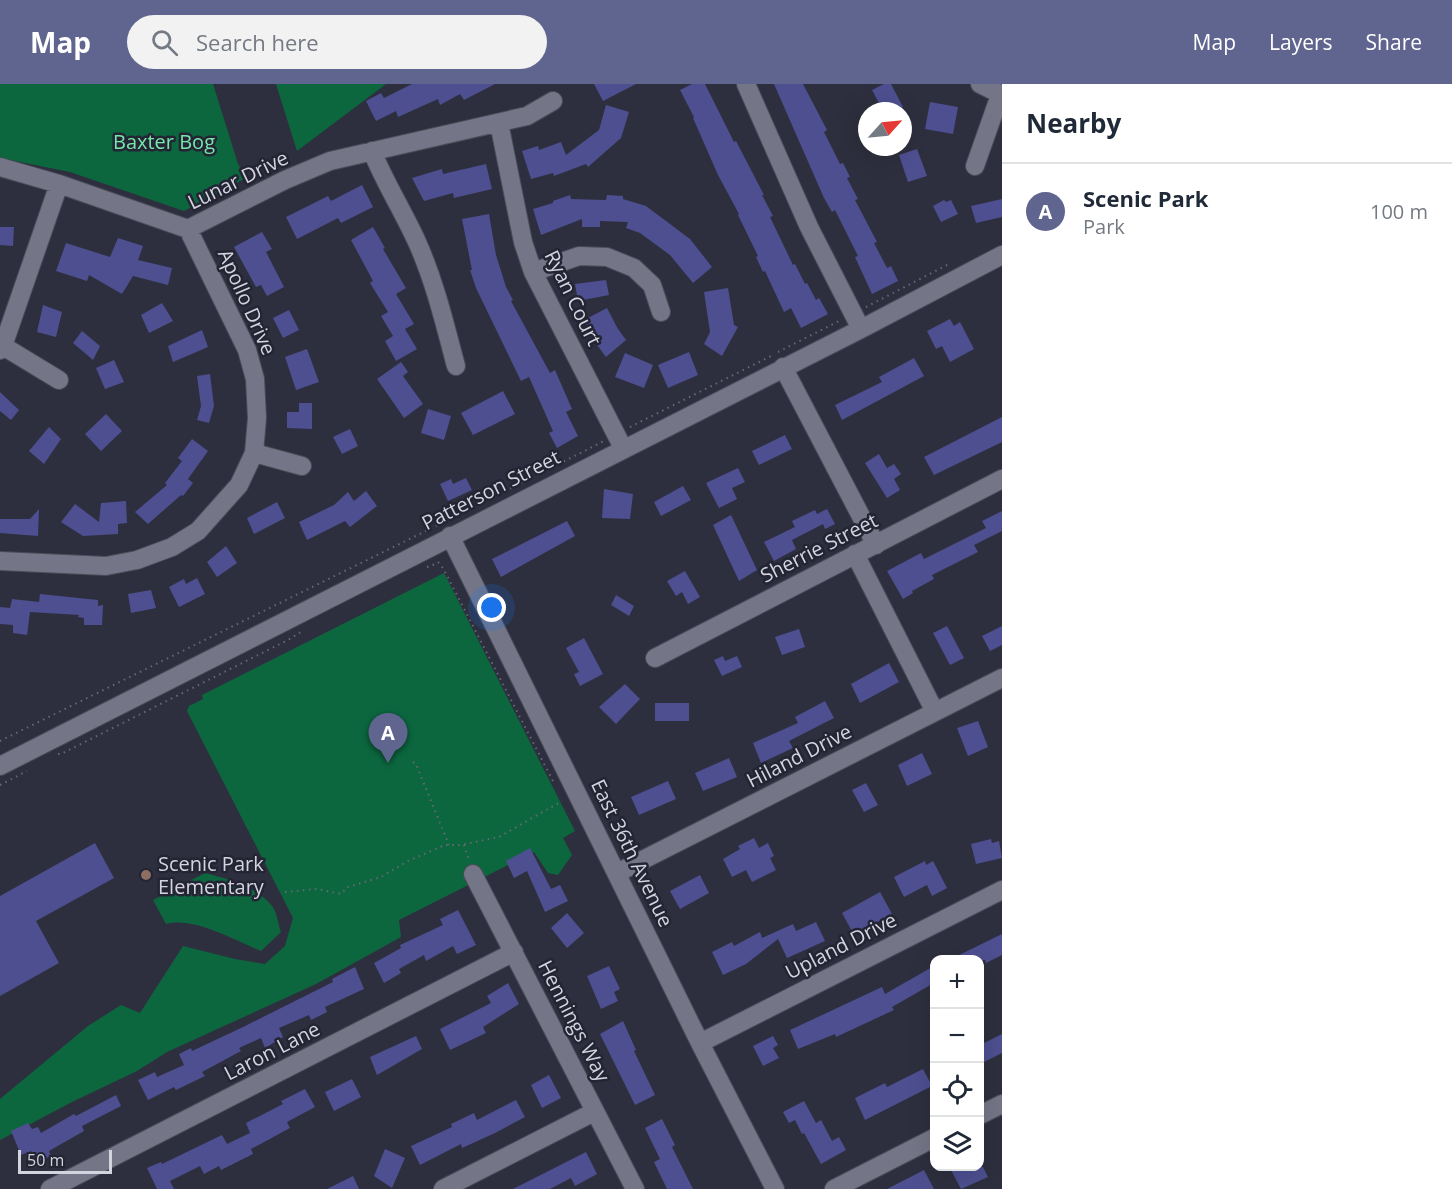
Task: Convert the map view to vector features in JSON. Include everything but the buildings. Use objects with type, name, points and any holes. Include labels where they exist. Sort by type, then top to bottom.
[{"type":"street","points":[[746,84],[809,227],[857,321]]},
{"type":"street","points":[[975,166],[1001,95],[980,84]]},
{"type":"street","name":"Lunar Drive","points":[[0,167],[59,184],[188,229],[289,178],[330,161],[527,116],[553,101]]},
{"type":"street","name":"Ryan Court","points":[[499,123],[523,242],[532,272],[620,441]]},
{"type":"street","points":[[372,151],[380,172],[418,243],[435,287],[456,366]]},
{"type":"street","points":[[59,184],[2,348],[59,380]]},
{"type":"street","name":"Apollo Drive","points":[[0,561],[106,566],[137,560],[172,547],[198,531],[239,484],[254,453],[257,418],[255,379],[247,350],[188,229]]},
{"type":"street","name":"Patterson Street","points":[[0,766],[450,536],[620,441],[783,368],[857,321],[1002,255]]},
{"type":"street","points":[[532,272],[579,256],[607,257],[634,268],[652,285],[661,312]]},
{"type":"street","points":[[783,368],[876,545]]},
{"type":"street","points":[[254,453],[302,466]]},
{"type":"street","name":"Sherrie Street","points":[[656,658],[1002,479]]},
{"type":"street","name":"East 36th Avenue","points":[[450,536],[700,1043],[775,1189]]},
{"type":"street","points":[[855,554],[935,712]]},
{"type":"street","name":"Hiland Drive","points":[[617,873],[1002,678]]},
{"type":"street","name":"Hennings Way","points":[[473,874],[635,1189]]},
{"type":"street","name":"Upland Drive","points":[[700,1043],[1002,890]]},
{"type":"street","name":"Laron Lane","points":[[50,1189],[514,952]]},
{"type":"street","points":[[984,1113],[1002,1104]]},
{"type":"street","points":[[443,1189],[594,1112]]},
{"type":"street","points":[[834,1189],[930,1140]]},
{"type":"path","points":[[0,741],[423,532],[620,441],[857,321],[951,263]]},
{"type":"path","points":[[420,570],[438,563]]},
{"type":"path","points":[[51,758],[306,629]]},
{"type":"path","points":[[413,762],[449,845]]},
{"type":"path","points":[[0,784],[31,768]]},
{"type":"path","points":[[285,892],[317,890],[341,894],[348,887],[381,877],[408,861],[449,845],[461,845],[499,837],[562,801]]},
{"type":"green space","name":"Baxter Bog","points":[[0,84],[213,84],[238,164],[246,178],[184,211],[70,172],[0,158]]},
{"type":"green space","points":[[276,84],[386,84],[297,151]]},
{"type":"green space","points":[[444,573],[575,831],[563,838],[572,855],[558,875],[548,873],[534,852],[399,920],[401,937],[316,984],[167,1052],[137,1071],[0,1140],[0,1099],[88,1026],[121,1005],[140,1013],[183,946],[265,964],[285,946],[293,918],[187,711],[189,706],[203,699],[202,695]]},
{"type":"green space","points":[[205,873],[241,884],[258,893],[274,909],[281,932],[261,951],[202,926],[177,922],[166,924],[153,900]]},
{"type":"place","name":"Scenic Park","points":[[388,763]]},
{"type":"place","name":"Scenic Park Elementary","points":[[146,875]]}]
